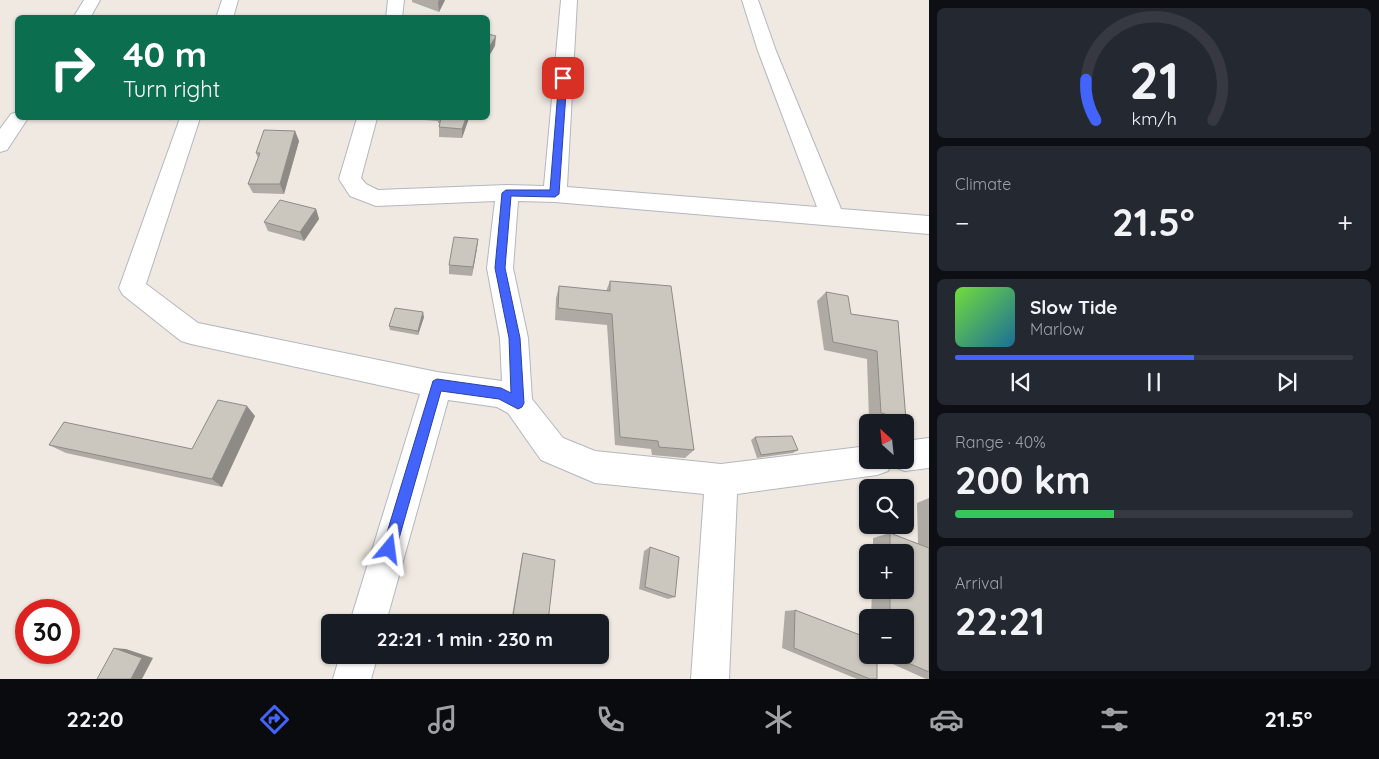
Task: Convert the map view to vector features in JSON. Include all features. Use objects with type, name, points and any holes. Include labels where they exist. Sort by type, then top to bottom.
[{"type":"street","points":[[83,15],[92,0]]},
{"type":"street","points":[[225,15],[230,0]]},
{"type":"street","points":[[394,15],[396,0]]},
{"type":"street","points":[[555,194],[569,0]]},
{"type":"street","points":[[750,0],[767,51],[833,218]]},
{"type":"street","points":[[0,145],[17,120]]},
{"type":"street","points":[[189,120],[132,288],[191,333],[437,385],[501,394],[518,403],[552,449],[595,467],[721,480],[859,462]]},
{"type":"street","points":[[366,120],[350,178],[358,190],[376,198],[506,193],[555,194],[929,225]]},
{"type":"street","points":[[506,193],[500,268],[514,338],[518,403]]},
{"type":"street","points":[[370,614],[437,385]]},
{"type":"street","points":[[914,455],[929,453]]},
{"type":"street","points":[[710,679],[721,480]]},
{"type":"street","points":[[352,679],[356,664]]},
{"type":"building","points":[[490,34],[496,36],[490,46]]},
{"type":"building","points":[[441,120],[465,120],[462,129],[439,127]]},
{"type":"building","points":[[264,130],[295,131],[280,184],[248,184],[260,153],[256,153]]},
{"type":"building","points":[[280,200],[316,209],[300,232],[264,222]]},
{"type":"building","points":[[454,237],[478,239],[473,267],[449,265]]},
{"type":"building","points":[[610,281],[671,286],[694,450],[659,447],[658,441],[620,437],[612,314],[558,308],[559,286],[610,291]]},
{"type":"building","points":[[826,292],[848,296],[851,314],[898,321],[906,414],[881,413],[877,351],[833,342]]},
{"type":"building","points":[[395,308],[423,312],[418,331],[389,326]]},
{"type":"building","points":[[218,400],[247,406],[212,479],[49,445],[64,422],[192,449]]},
{"type":"building","points":[[792,436],[798,450],[761,455],[755,437]]},
{"type":"building","points":[[890,534],[893,534],[929,548],[929,672],[911,664],[914,664],[914,609],[890,609],[890,599],[914,599],[914,544],[890,544]]},
{"type":"building","points":[[650,547],[679,557],[675,597],[645,587]]},
{"type":"building","points":[[523,553],[555,560],[549,614],[513,614]]},
{"type":"building","points":[[795,610],[859,635],[859,664],[877,664],[877,679],[870,679],[794,648]]},
{"type":"building","points":[[114,648],[142,658],[131,679],[97,679]]},
{"type":"route","points":[[389,549],[437,385],[466,387],[501,394],[518,403],[514,338],[500,268],[506,193],[555,194],[563,78]]}]
